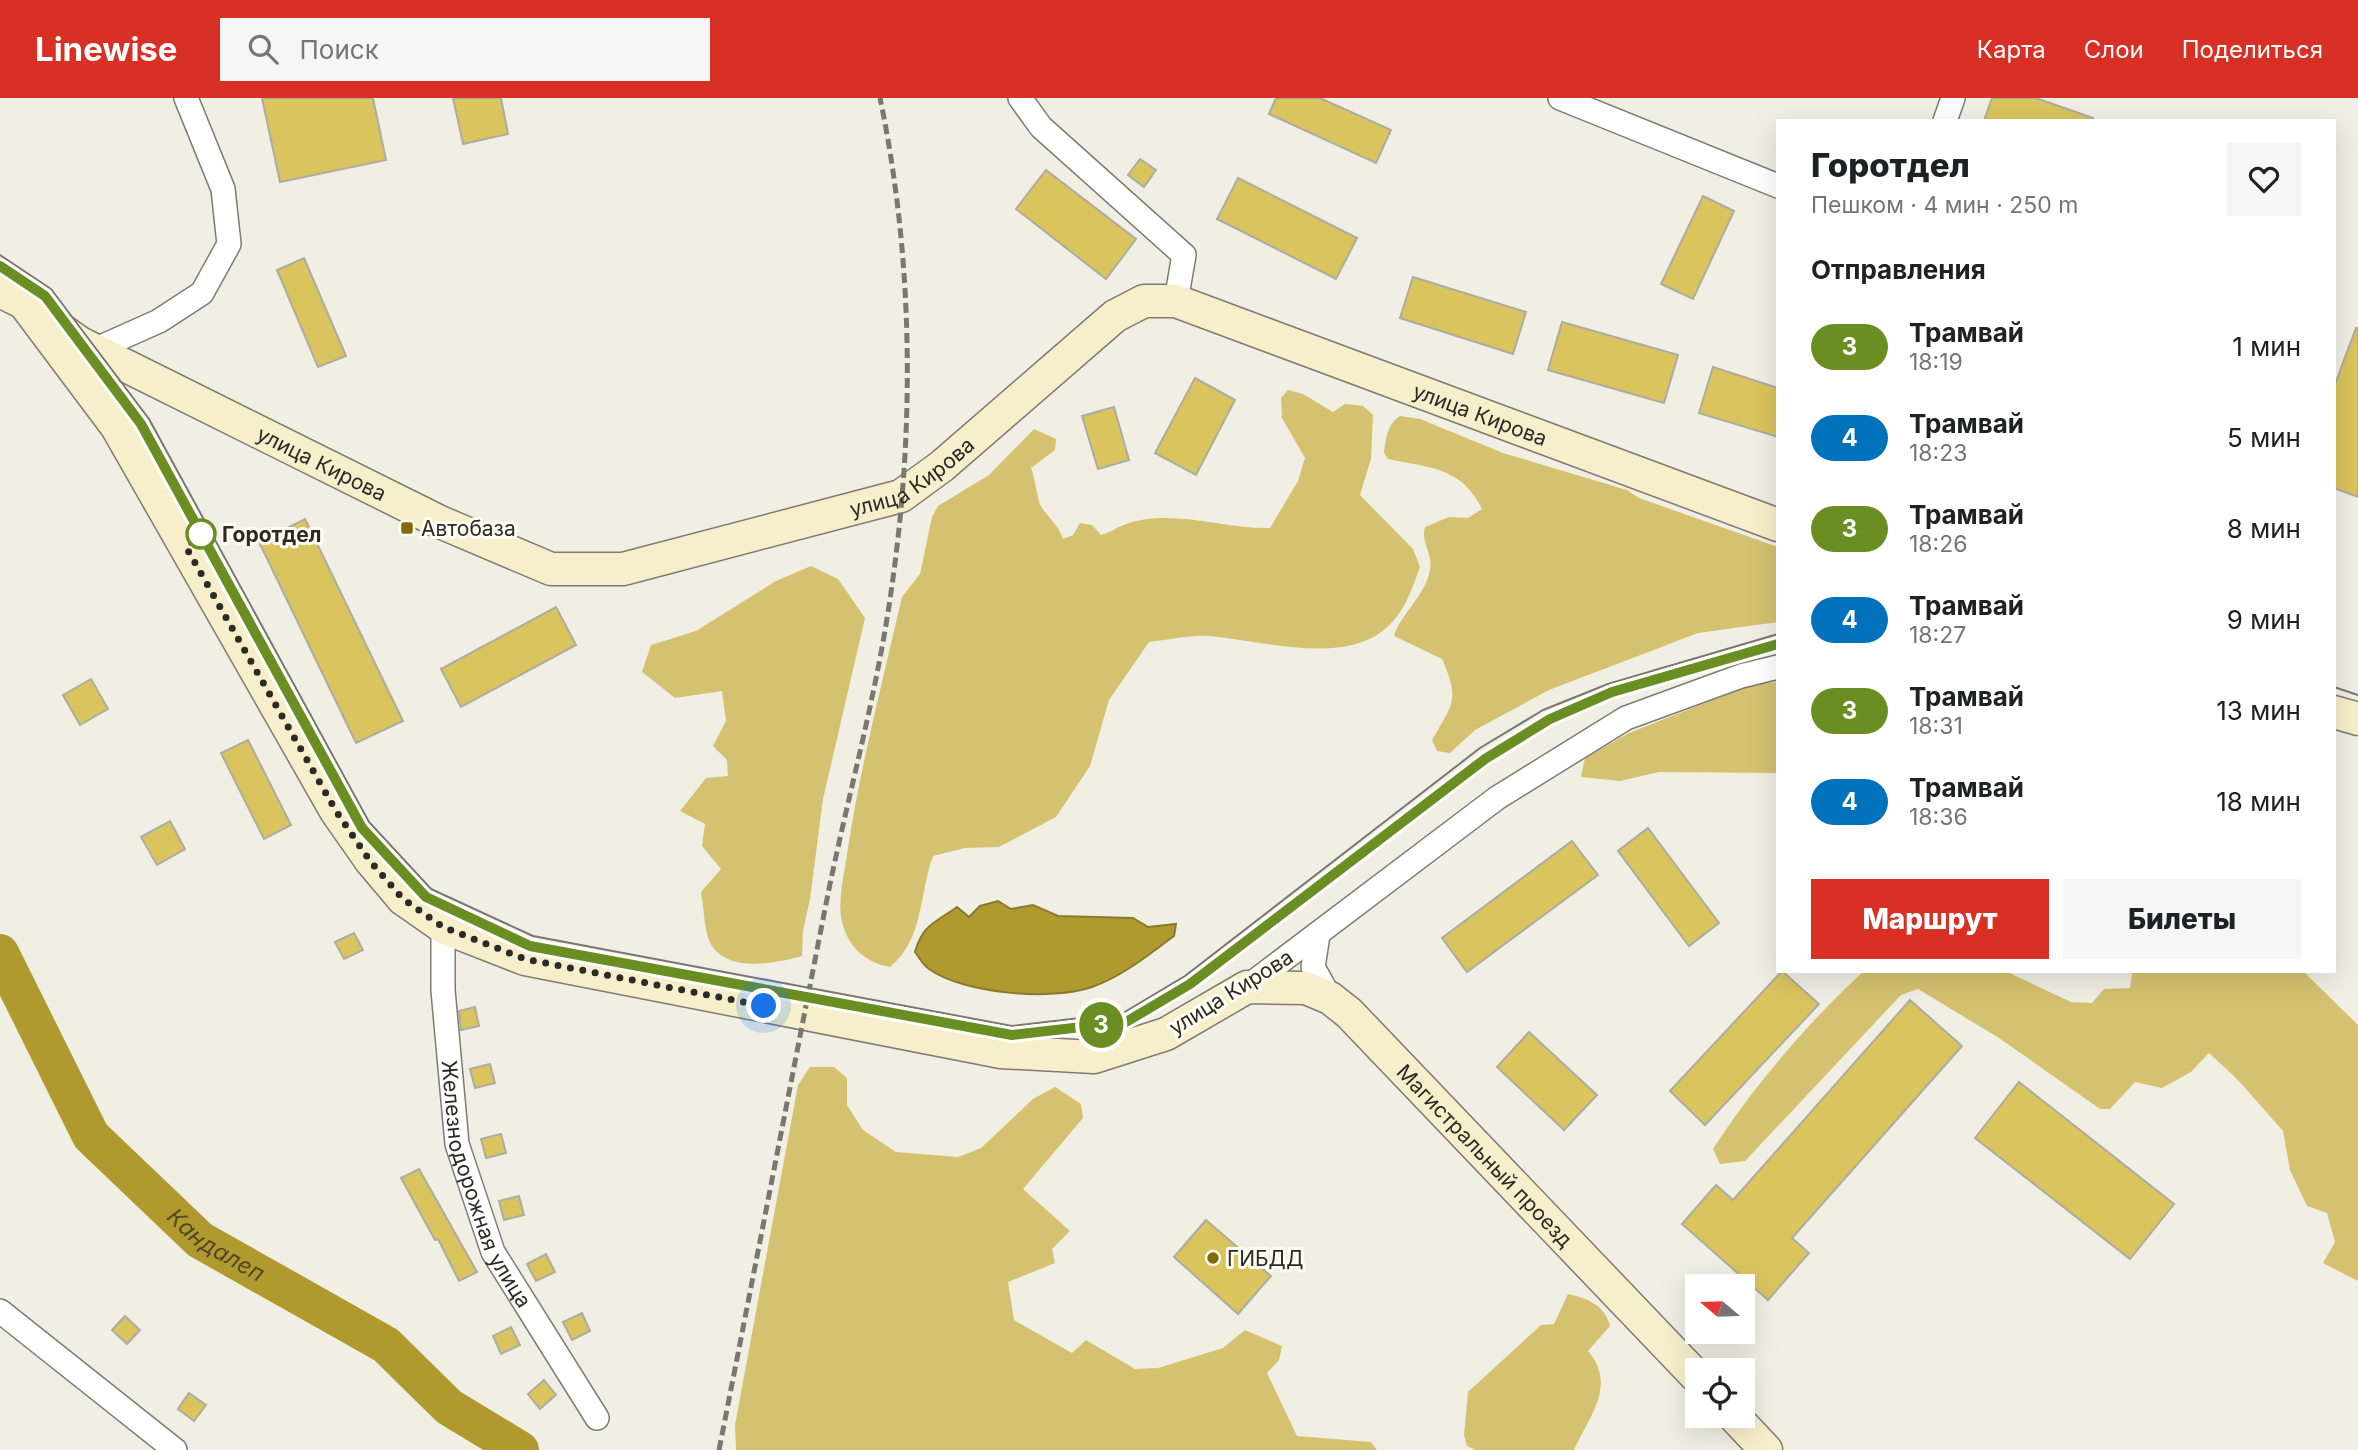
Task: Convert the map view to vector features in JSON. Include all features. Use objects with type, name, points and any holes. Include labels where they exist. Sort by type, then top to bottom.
[{"type":"main road","name":"улица Кирова","points":[[12,297],[94,350],[440,522],[551,569],[623,569],[901,496],[943,466],[1115,316],[1144,301],[1176,301],[1776,523]]},
{"type":"main road","name":"улица Кирова","points":[[12,297],[117,427],[336,811],[370,861],[403,899],[443,927],[525,959],[1001,1052],[1094,1057],[1166,1034],[1247,987]]},
{"type":"main road","points":[[2336,713],[2358,719]]},
{"type":"main road","name":"Магистральный проезд","points":[[1247,987],[1306,988],[1330,998],[1349,1013],[1685,1364]]},
{"type":"main road","points":[[1745,1428],[1766,1450]]},
{"type":"street","points":[[94,350],[159,321],[202,293],[229,244],[223,189],[186,98]]},
{"type":"street","points":[[1020,98],[1041,127],[1184,255],[1176,301]]},
{"type":"street","points":[[1560,98],[1776,186]]},
{"type":"street","points":[[1946,119],[1953,98]]},
{"type":"street","name":"улица Кирова","points":[[1247,987],[1497,798],[1626,718],[1741,676],[1776,667]]},
{"type":"street","name":"Железнодорожная улица","points":[[443,927],[443,990],[457,1144],[493,1252],[597,1418]]},
{"type":"street","name":"улица Кирова","points":[[1318,934],[1313,967],[1330,998]]},
{"type":"street","points":[[0,1311],[175,1450]]},
{"type":"shaded area","points":[[1288,390],[1303,394],[1333,412],[1345,404],[1363,406],[1373,415],[1371,459],[1360,495],[1413,549],[1420,567],[1399,614],[1376,635],[1355,644],[1332,648],[1280,646],[1208,636],[1149,642],[1109,700],[1090,766],[1056,817],[999,847],[965,848],[933,856],[915,930],[901,956],[890,967],[866,958],[853,946],[842,922],[840,904],[843,876],[866,753],[902,597],[920,574],[932,517],[938,506],[989,475],[1034,429],[1056,439],[1055,450],[1031,468],[1040,504],[1063,539],[1073,535],[1080,523],[1092,525],[1101,535],[1126,524],[1161,518],[1270,528],[1298,481],[1305,458],[1282,418],[1281,398]]},
{"type":"shaded area","points":[[1400,416],[1420,419],[1503,453],[1627,490],[1639,498],[1776,546],[1776,622],[1698,633],[1549,690],[1475,730],[1450,753],[1437,751],[1432,740],[1452,701],[1448,673],[1442,659],[1394,636],[1428,578],[1430,558],[1424,537],[1425,527],[1449,517],[1468,518],[1482,509],[1474,495],[1454,477],[1430,467],[1388,459],[1384,453],[1388,432]]},
{"type":"shaded area","points":[[811,566],[838,579],[865,618],[823,799],[810,899],[803,931],[802,956],[767,963],[742,963],[720,954],[709,941],[701,892],[721,869],[702,846],[705,824],[680,811],[706,778],[728,776],[727,760],[713,746],[726,721],[722,691],[675,698],[642,672],[651,645],[696,631],[776,581]]},
{"type":"shaded area","points":[[1776,682],[1776,773],[1659,772],[1620,781],[1581,777],[1585,758],[1629,733],[1751,685]]},
{"type":"shaded area","points":[[998,901],[1011,909],[1033,905],[1058,916],[1133,918],[1148,927],[1176,924],[1174,936],[1114,977],[1092,987],[1055,994],[1009,993],[944,978],[929,969],[915,952],[926,930],[957,907],[969,917],[980,906]]},
{"type":"shaded area","points":[[1862,973],[2009,973],[2071,1002],[2092,1003],[2104,989],[2130,988],[2132,973],[2305,973],[2358,1025],[2358,1281],[2323,1263],[2335,1242],[2327,1213],[2307,1206],[2290,1170],[2283,1131],[2238,1080],[2209,1053],[2191,1072],[2162,1088],[2135,1082],[2110,1109],[2100,1109],[1999,1038],[1918,989],[1901,995],[1745,1161],[1720,1164],[1713,1149],[1745,1102],[1803,1033]]},
{"type":"shaded area","points":[[810,1067],[834,1067],[847,1078],[847,1105],[863,1130],[896,1152],[958,1157],[981,1148],[1033,1099],[1055,1087],[1081,1104],[1083,1118],[1023,1189],[1070,1231],[1052,1249],[1055,1263],[1008,1282],[1014,1320],[1072,1353],[1086,1340],[1135,1369],[1158,1368],[1223,1348],[1245,1330],[1282,1346],[1279,1360],[1267,1373],[1297,1436],[1371,1442],[1377,1450],[736,1450],[735,1425],[798,1085]]},
{"type":"shaded area","points":[[1568,1294],[1600,1308],[1610,1326],[1588,1351],[1596,1364],[1601,1388],[1593,1412],[1574,1450],[1476,1450],[1467,1446],[1464,1435],[1468,1392],[1541,1325],[1554,1324]]},
{"type":"building","points":[[262,98],[373,98],[386,160],[280,182]]},
{"type":"building","points":[[453,98],[501,98],[508,134],[463,144]]},
{"type":"building","points":[[1276,98],[1320,98],[1391,130],[1376,163],[1269,114]]},
{"type":"building","points":[[1992,98],[2036,98],[2093,118],[2093,119],[1985,119]]},
{"type":"building","points":[[1140,159],[1156,170],[1144,187],[1128,175]]},
{"type":"building","points":[[1046,170],[1136,239],[1106,279],[1016,209]]},
{"type":"building","points":[[1238,178],[1357,238],[1336,279],[1217,219]]},
{"type":"building","points":[[1703,196],[1734,211],[1693,299],[1661,284]]},
{"type":"building","points":[[304,258],[346,356],[318,367],[277,270]]},
{"type":"building","points":[[1413,277],[1526,312],[1513,354],[1400,318]]},
{"type":"building","points":[[1562,322],[1678,355],[1664,403],[1548,370]]},
{"type":"building","points":[[2358,328],[2358,497],[2336,489],[2336,382]]},
{"type":"building","points":[[1713,367],[1776,387],[1776,436],[1699,413]]},
{"type":"building","points":[[1195,378],[1235,400],[1196,475],[1155,453]]},
{"type":"building","points":[[1114,407],[1129,460],[1098,469],[1082,416]]},
{"type":"building","points":[[305,519],[403,721],[356,743],[259,542]]},
{"type":"building","points":[[556,607],[576,645],[461,707],[441,669]]},
{"type":"building","points":[[91,679],[108,709],[80,725],[63,695]]},
{"type":"building","points":[[248,740],[291,825],[264,839],[221,753]]},
{"type":"building","points":[[170,821],[185,849],[157,865],[141,837]]},
{"type":"building","points":[[1648,828],[1719,923],[1689,946],[1618,851]]},
{"type":"building","points":[[1572,841],[1598,875],[1467,972],[1442,938]]},
{"type":"building","points":[[354,933],[363,950],[344,959],[335,942]]},
{"type":"building","points":[[1780,973],[1784,973],[1819,1004],[1705,1125],[1670,1091]]},
{"type":"building","points":[[1910,1000],[1962,1046],[1792,1238],[1809,1253],[1768,1300],[1755,1289],[1755,1274],[1739,1274],[1682,1224],[1716,1185],[1733,1200]]},
{"type":"building","points":[[475,1007],[479,1026],[461,1030],[459,1011]]},
{"type":"building","points":[[1529,1032],[1597,1095],[1564,1130],[1497,1067]]},
{"type":"building","points":[[490,1064],[495,1083],[475,1088],[470,1069]]},
{"type":"building","points":[[2019,1082],[2174,1204],[2130,1259],[1975,1138]]},
{"type":"building","points":[[501,1134],[506,1153],[486,1158],[481,1139]]},
{"type":"building","points":[[419,1169],[477,1272],[459,1281],[438,1239],[435,1240],[401,1178]]},
{"type":"building","points":[[519,1196],[524,1215],[504,1220],[499,1201]]},
{"type":"building","points":[[1206,1220],[1271,1276],[1238,1314],[1174,1257]]},
{"type":"building","points":[[546,1254],[555,1272],[536,1281],[527,1264]]},
{"type":"building","points":[[582,1313],[590,1331],[572,1340],[563,1322]]},
{"type":"building","points":[[125,1316],[140,1330],[127,1344],[112,1330]]},
{"type":"building","points":[[511,1327],[520,1345],[501,1354],[493,1336]]},
{"type":"building","points":[[544,1380],[556,1395],[540,1409],[528,1394]]},
{"type":"building","points":[[189,1393],[206,1405],[194,1421],[178,1409]]},
{"type":"waterway","name":"Кандалеп","points":[[0,953],[91,1136],[200,1240],[386,1345],[449,1407],[520,1450]]},
{"type":"tram line","points":[[0,255],[51,289],[149,419],[369,822],[431,889],[533,936],[1012,1026],[1123,1013],[1185,976],[1480,748],[1543,710],[1608,684],[1776,635]]},
{"type":"tram line","name":"3","points":[[0,266],[45,296],[141,424],[362,828],[426,897],[530,946],[596,956],[1012,1035],[1126,1022],[1190,984],[1485,759],[1550,719],[1612,692],[1776,644]]},
{"type":"tram line","points":[[2336,688],[2358,695]]},
{"type":"tram line","points":[[1338,871],[1494,755],[1561,716],[1597,699]]},
{"type":"railway","points":[[719,1450],[829,889],[877,672],[898,537],[907,411],[905,285],[891,160],[880,98]]},
{"type":"place","name":"Автобаза","points":[[407,528]]},
{"type":"place","name":"Горотдел","points":[[201,534]]},
{"type":"place","name":"ГИБДД","points":[[1213,1258]]},
{"type":"route","points":[[201,534],[186,547],[336,811],[370,861],[403,899],[443,927],[525,959],[764,1006]]}]
